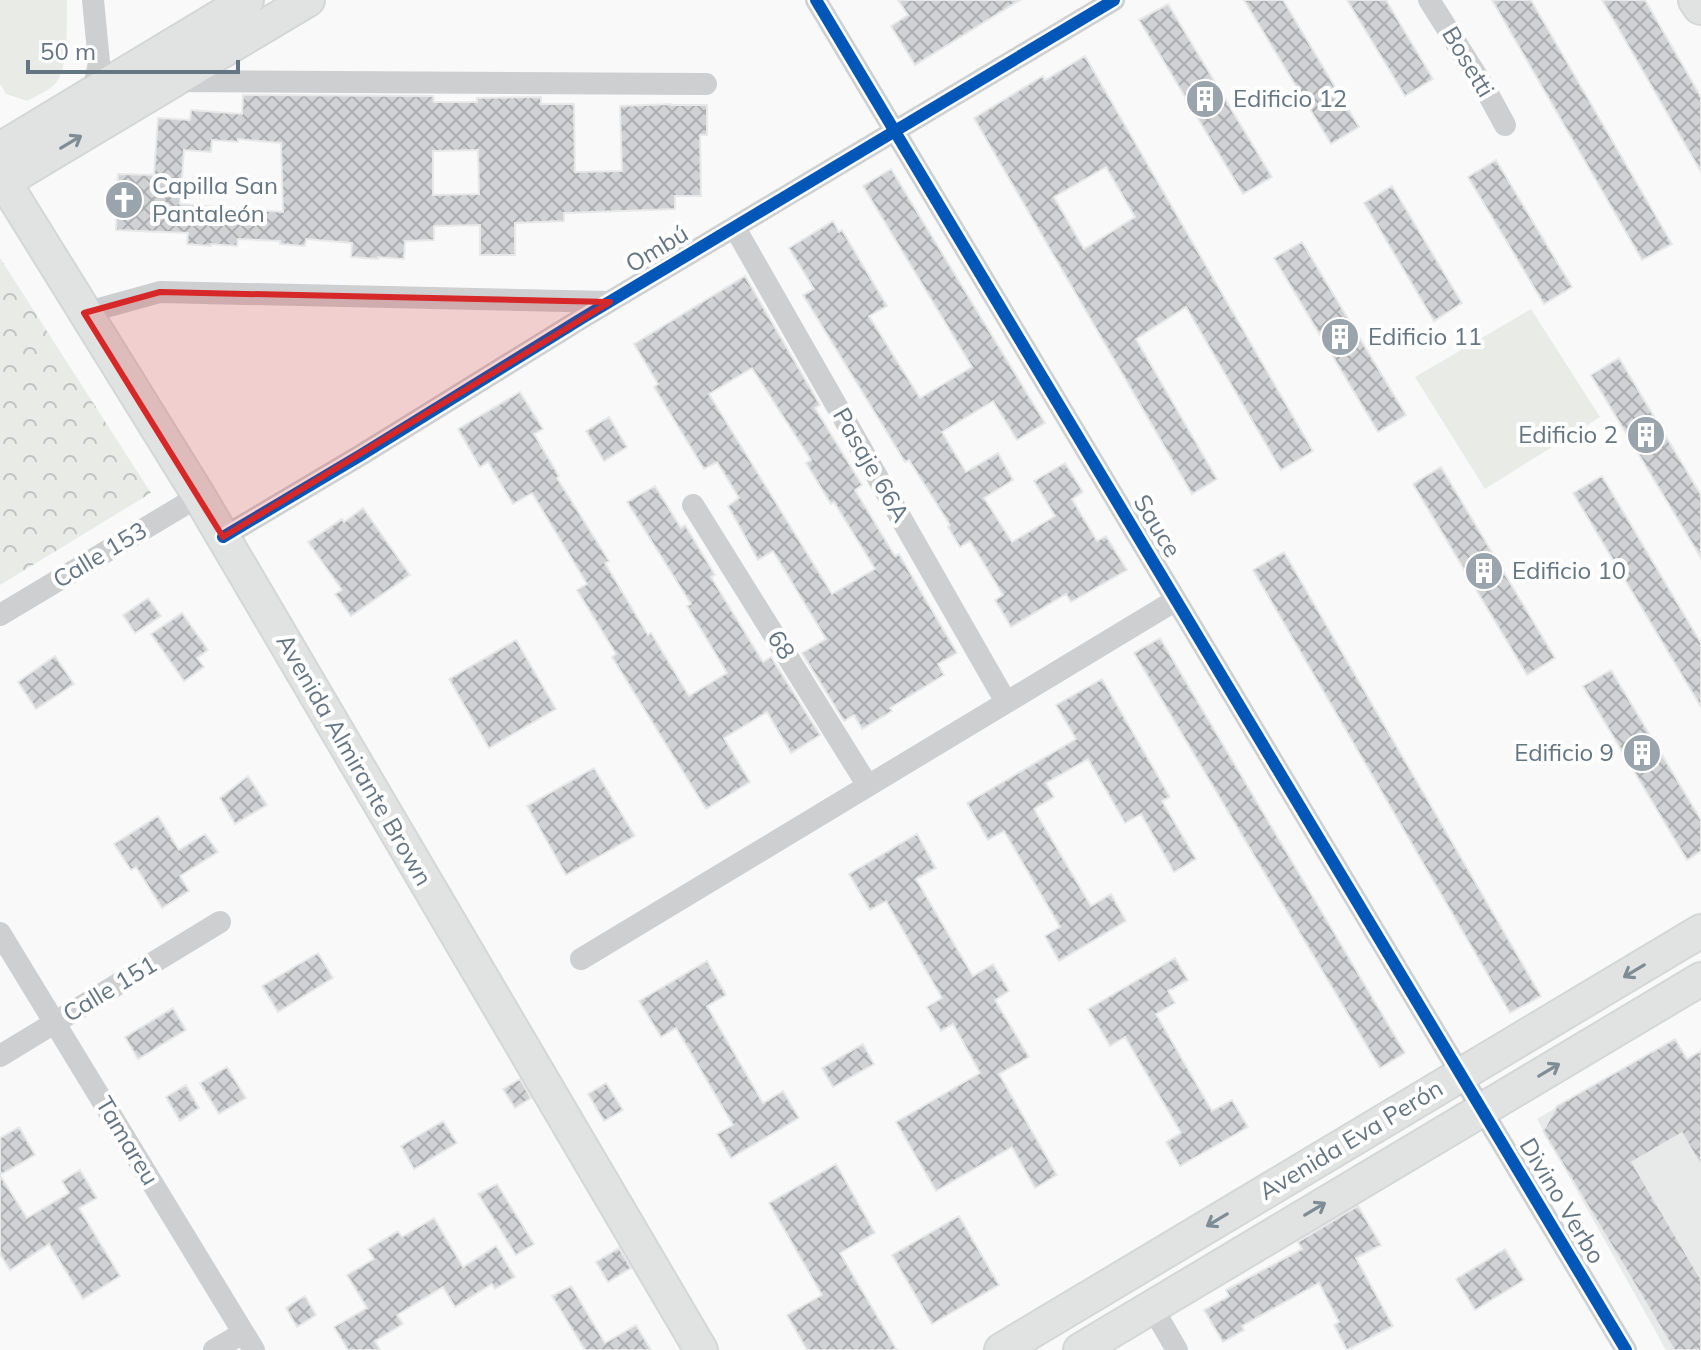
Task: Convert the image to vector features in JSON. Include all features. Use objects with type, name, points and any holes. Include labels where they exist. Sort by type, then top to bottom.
[{"type":"main road","points":[[1697,0],[1701,6]]},
{"type":"street","points":[[93,0],[99,62],[93,93]]},
{"type":"street","points":[[0,149],[247,0]]},
{"type":"street","points":[[2,179],[308,0]]},
{"type":"street","name":"Sauce","points":[[816,0],[1460,1075]]},
{"type":"street","name":"Ombú","points":[[223,537],[895,132],[1089,6],[1114,0]]},
{"type":"street","name":"Bosetti","points":[[1429,0],[1505,125]]},
{"type":"street","points":[[173,81],[706,84]]},
{"type":"street","name":"Avenida Almirante Brown","points":[[2,179],[199,496],[701,1350]]},
{"type":"street","name":"Pasaje 66A","points":[[735,228],[1006,702]]},
{"type":"street","points":[[84,313],[160,292],[610,302]]},
{"type":"street","name":"Calle 153","points":[[0,615],[199,496]]},
{"type":"street","name":"68","points":[[693,505],[868,786]]},
{"type":"street","points":[[581,959],[1176,600]]},
{"type":"street","name":"Calle 151","points":[[0,1056],[220,922]]},
{"type":"street","name":"Avenida Eva Perón","points":[[1001,1350],[1701,931]]},
{"type":"street","name":"Tamareu","points":[[0,933],[248,1341]]},
{"type":"street","name":"Avenida Eva Perón","points":[[1080,1350],[1701,979]]},
{"type":"street","name":"Divino Verbo","points":[[1460,1075],[1626,1350]]},
{"type":"street","points":[[1152,1307],[1177,1350]]},
{"type":"street","points":[[214,1350],[248,1341]]},
{"type":"highlighted area","points":[[160,292],[610,302],[223,537],[84,313]]},
{"type":"shaded area","points":[[1675,1039],[1701,1083],[1701,1350],[1666,1350],[1537,1119]]},
{"type":"green space","points":[[0,0],[67,0],[66,44],[60,76],[52,87],[27,101],[6,94],[0,84]]},
{"type":"green space","points":[[0,258],[151,493],[0,585]]},
{"type":"green space","points":[[1531,309],[1600,417],[1485,489],[1415,377]]},
{"type":"building","points":[[898,0],[1020,0],[915,65],[891,26],[908,15]]},
{"type":"building","points":[[1244,0],[1283,0],[1359,127],[1331,144]]},
{"type":"building","points":[[1347,0],[1386,0],[1433,79],[1405,96]]},
{"type":"building","points":[[1492,0],[1531,0],[1672,244],[1642,260]]},
{"type":"building","points":[[1602,0],[1645,0],[1701,97],[1701,172]]},
{"type":"building","name":"Edificio 12","points":[[1168,4],[1272,177],[1243,194],[1139,20]]},
{"type":"building","points":[[1085,56],[1313,451],[1281,470],[1186,307],[1136,339],[1217,479],[1192,494],[974,118],[1043,76],[1045,80]],"holes":[[[1106,167],[1135,217],[1084,249],[1054,197]]]},
{"type":"building","points":[[243,95],[433,96],[434,102],[541,97],[541,104],[574,104],[575,172],[622,171],[620,106],[707,105],[707,135],[700,135],[701,196],[675,196],[675,209],[564,213],[564,221],[515,223],[515,255],[480,255],[480,225],[434,226],[434,240],[405,241],[404,259],[351,257],[352,243],[306,239],[305,246],[238,239],[237,246],[211,246],[187,244],[188,233],[116,230],[118,174],[154,175],[158,118],[190,120],[191,110],[242,114]],"holes":[[[238,139],[281,143],[283,212],[180,204],[184,150],[211,152],[212,140],[238,142]],[[478,150],[479,194],[433,195],[433,151]]]},
{"type":"building","points":[[1496,160],[1572,287],[1544,304],[1468,177]]},
{"type":"building","points":[[891,169],[1045,423],[1017,440],[993,401],[942,432],[966,472],[998,453],[1013,480],[984,498],[1012,542],[1055,516],[1034,481],[1065,463],[1083,492],[1072,499],[1097,541],[1106,536],[1127,570],[1071,602],[1066,594],[1011,627],[995,600],[1003,595],[970,541],[960,547],[948,527],[950,525],[909,460],[905,462],[803,295],[814,289],[789,248],[833,221],[839,232],[842,230],[887,306],[869,316],[920,398],[972,367],[863,186]]},
{"type":"building","points":[[1392,186],[1462,303],[1434,321],[1364,203]]},
{"type":"building","name":"Edificio 11","points":[[1302,242],[1406,415],[1378,432],[1274,258]]},
{"type":"building","points":[[745,276],[820,405],[815,408],[862,485],[855,490],[895,556],[899,554],[957,653],[938,664],[944,675],[862,729],[854,715],[844,721],[802,653],[826,639],[773,551],[758,560],[728,506],[739,498],[717,462],[704,469],[654,387],[658,384],[634,344]],"holes":[[[752,368],[811,460],[806,463],[875,569],[832,594],[709,394]]]},
{"type":"building","name":"Edificio 2","points":[[1619,358],[1701,495],[1701,558],[1591,375]]},
{"type":"building","points":[[520,392],[543,429],[534,434],[559,476],[557,478],[609,561],[605,563],[648,635],[651,633],[689,696],[727,673],[687,606],[691,604],[627,502],[655,486],[681,528],[685,525],[715,575],[711,577],[763,662],[771,657],[820,735],[791,753],[767,712],[724,738],[750,782],[706,809],[612,657],[616,654],[577,590],[587,584],[532,493],[513,504],[488,462],[480,467],[458,429]]},
{"type":"building","points":[[609,417],[627,447],[604,461],[586,431]]},
{"type":"building","name":"Edificio 10","points":[[1441,467],[1555,658],[1527,675],[1413,484]]},
{"type":"building","points":[[1602,476],[1701,643],[1701,707],[1573,493]]},
{"type":"building","points":[[363,508],[410,575],[351,616],[335,594],[342,590],[308,542]]},
{"type":"building","points":[[1284,552],[1541,996],[1510,1013],[1253,570]]},
{"type":"building","points":[[148,598],[161,616],[135,633],[123,615]]},
{"type":"building","points":[[182,613],[208,650],[197,658],[204,667],[184,681],[151,634]]},
{"type":"building","points":[[1160,638],[1405,1053],[1380,1068],[1134,653]]},
{"type":"building","points":[[516,640],[556,709],[489,748],[449,679]]},
{"type":"building","points":[[55,656],[74,684],[36,709],[18,682]]},
{"type":"building","name":"Edificio 9","points":[[1611,670],[1701,820],[1701,851],[1687,860],[1583,686]]},
{"type":"building","points":[[1102,679],[1170,797],[1162,801],[1196,859],[1174,872],[1141,814],[1125,823],[1088,759],[1046,783],[1054,797],[1034,809],[1091,906],[1111,894],[1126,921],[1059,961],[1045,936],[1060,927],[1004,831],[988,840],[967,803],[1076,739],[1056,705]]},
{"type":"building","points":[[594,768],[635,836],[566,875],[527,806]]},
{"type":"building","points":[[248,776],[267,805],[235,824],[220,798]]},
{"type":"building","points":[[158,816],[179,850],[205,834],[218,852],[180,876],[189,891],[162,908],[136,867],[131,870],[114,844]]},
{"type":"building","points":[[917,834],[936,868],[916,879],[973,976],[993,964],[1009,991],[995,1000],[1029,1057],[999,1074],[1057,1175],[1035,1188],[1012,1147],[936,1191],[896,1122],[980,1073],[953,1024],[941,1031],[927,1007],[942,998],[886,901],[870,910],[849,874]]},
{"type":"building","points":[[318,953],[333,978],[278,1012],[262,986]]},
{"type":"building","points":[[1175,958],[1188,980],[1168,991],[1175,1003],[1156,1014],[1212,1111],[1232,1100],[1248,1127],[1180,1166],[1166,1142],[1181,1133],[1125,1037],[1110,1046],[1088,1009]]},
{"type":"building","points":[[707,961],[726,995],[707,1006],[763,1103],[783,1091],[799,1118],[731,1158],[717,1134],[733,1125],[676,1028],[661,1037],[639,1001]]},
{"type":"building","points":[[173,1008],[186,1030],[138,1059],[125,1037]]},
{"type":"building","points":[[1675,1039],[1687,1059],[1701,1051],[1701,1166],[1682,1133],[1632,1162],[1701,1279],[1701,1350],[1674,1350],[1543,1131],[1557,1106]]},
{"type":"building","points":[[863,1044],[874,1064],[833,1087],[822,1068]]},
{"type":"building","points":[[227,1067],[246,1098],[219,1114],[200,1083]]},
{"type":"building","points":[[520,1079],[531,1098],[515,1108],[503,1089]]},
{"type":"building","points":[[606,1083],[623,1110],[604,1121],[588,1094]]},
{"type":"building","points":[[186,1085],[199,1108],[180,1121],[166,1097]]},
{"type":"building","points":[[443,1121],[457,1143],[414,1169],[401,1146]]},
{"type":"building","points":[[19,1127],[35,1155],[0,1175],[0,1138]]},
{"type":"building","points":[[836,1164],[875,1233],[840,1253],[897,1350],[807,1350],[787,1315],[822,1295],[769,1203]]},
{"type":"building","points":[[80,1170],[97,1198],[79,1208],[120,1276],[83,1299],[49,1244],[10,1270],[0,1254],[0,1175],[27,1218],[69,1193],[62,1181]]},
{"type":"building","points":[[497,1184],[534,1244],[516,1255],[478,1194]]},
{"type":"building","points":[[1358,1206],[1381,1245],[1356,1258],[1393,1326],[1347,1350],[1334,1325],[1339,1322],[1319,1283],[1242,1326],[1244,1330],[1223,1342],[1204,1310],[1229,1296],[1226,1290],[1302,1249],[1298,1242]]},
{"type":"building","points":[[959,1216],[999,1285],[932,1324],[892,1255]]},
{"type":"building","points":[[434,1218],[463,1267],[496,1246],[515,1277],[495,1289],[492,1284],[455,1307],[443,1287],[397,1315],[403,1324],[375,1341],[380,1350],[348,1350],[334,1327],[367,1308],[347,1275],[374,1259],[368,1249],[398,1231],[402,1237]]},
{"type":"building","points":[[619,1248],[631,1268],[608,1282],[596,1262]]},
{"type":"building","points":[[1505,1249],[1524,1280],[1475,1310],[1456,1279]]},
{"type":"building","points":[[571,1286],[605,1343],[636,1325],[651,1350],[585,1350],[552,1296]]},
{"type":"building","points":[[305,1296],[316,1315],[297,1327],[286,1308]]},
{"type":"cycle path","points":[[816,0],[1626,1350]]},
{"type":"cycle path","points":[[223,537],[1114,0]]},
{"type":"place","name":"Edificio 12","points":[[1205,99]]},
{"type":"place","name":"Capilla San Pantaleón","points":[[124,200]]},
{"type":"place","name":"Edificio 11","points":[[1340,337]]},
{"type":"place","name":"Edificio 2","points":[[1646,435]]},
{"type":"place","name":"Edificio 10","points":[[1484,571]]},
{"type":"place","name":"Edificio 9","points":[[1642,753]]}]
